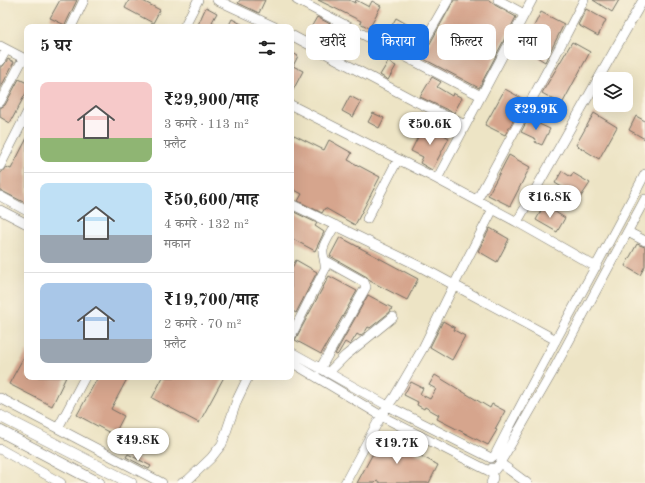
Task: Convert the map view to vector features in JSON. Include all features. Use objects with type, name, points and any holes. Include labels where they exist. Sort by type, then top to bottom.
[{"type":"main road","points":[[0,416],[131,483]]},
{"type":"main road","points":[[0,431],[99,483]]},
{"type":"street","points":[[72,24],[84,0]]},
{"type":"street","points":[[186,24],[198,0]]},
{"type":"street","points":[[217,0],[269,24]]},
{"type":"street","points":[[297,0],[368,37]]},
{"type":"street","points":[[429,33],[448,0]]},
{"type":"street","points":[[498,0],[524,14]]},
{"type":"street","points":[[437,179],[532,0]]},
{"type":"street","points":[[476,200],[553,60],[584,0]]},
{"type":"street","points":[[517,222],[644,0]]},
{"type":"street","points":[[294,37],[415,101],[465,125]]},
{"type":"street","points":[[0,61],[2,49],[24,59]]},
{"type":"street","points":[[413,60],[480,96]]},
{"type":"street","points":[[0,102],[24,61]]},
{"type":"street","points":[[294,107],[437,179],[596,267]]},
{"type":"street","points":[[0,166],[24,119]]},
{"type":"street","points":[[368,219],[398,159]]},
{"type":"street","points":[[491,458],[495,455],[645,174]]},
{"type":"street","points":[[0,196],[24,209]]},
{"type":"street","points":[[493,472],[500,463],[554,371],[645,199]]},
{"type":"street","points":[[294,205],[419,266],[556,340]]},
{"type":"street","points":[[347,482],[381,416],[395,396],[423,348],[493,209]]},
{"type":"street","points":[[0,210],[24,222]]},
{"type":"street","points":[[324,371],[366,287],[364,282],[326,261],[323,256],[323,250],[335,225]]},
{"type":"street","points":[[628,232],[645,241]]},
{"type":"street","points":[[294,330],[325,269],[326,261]]},
{"type":"street","points":[[324,371],[393,317]]},
{"type":"street","points":[[294,354],[388,406],[491,458]]},
{"type":"street","points":[[294,364],[381,416],[493,472]]},
{"type":"street","points":[[58,428],[83,380]]},
{"type":"street","points":[[182,483],[188,480],[211,458],[222,444],[237,400],[247,380]]},
{"type":"street","points":[[0,398],[162,483]]},
{"type":"street","points":[[0,449],[61,483]]},
{"type":"street","points":[[491,458],[493,472],[491,483]]},
{"type":"street","points":[[500,463],[528,483]]},
{"type":"building","points":[[60,0],[77,0],[65,24],[50,18]]},
{"type":"building","points":[[129,0],[141,0],[160,10],[153,23],[125,8]]},
{"type":"building","points":[[240,0],[265,0],[259,13],[238,3]]},
{"type":"building","points":[[318,0],[349,0],[355,3],[356,0],[369,7],[372,1],[381,6],[371,24],[368,24],[368,27],[360,23],[361,21]]},
{"type":"building","points":[[454,0],[489,0],[516,17],[512,24],[504,24],[504,40],[496,55],[496,24],[441,24]]},
{"type":"building","points":[[593,0],[619,0],[612,12]]},
{"type":"building","points":[[206,7],[217,13],[212,22],[216,24],[198,24]]},
{"type":"building","points":[[586,9],[606,20],[598,36],[578,25]]},
{"type":"building","points":[[541,12],[564,24],[551,50],[551,24],[535,24]]},
{"type":"building","points":[[317,17],[330,24],[313,24]]},
{"type":"building","points":[[396,18],[406,24],[393,24]]},
{"type":"building","points":[[232,19],[241,24],[230,24]]},
{"type":"building","points":[[437,31],[437,60],[494,60],[479,88],[426,60],[429,60],[429,45]]},
{"type":"building","points":[[572,42],[590,52],[562,104],[542,93]]},
{"type":"building","points":[[294,54],[298,56],[294,64]]},
{"type":"building","points":[[8,59],[14,62],[0,89],[0,67],[3,66]]},
{"type":"building","points":[[388,62],[396,66],[388,80],[380,75]]},
{"type":"building","points":[[294,66],[303,71],[294,88]]},
{"type":"building","points":[[432,77],[441,82],[437,87],[452,96],[453,93],[462,98],[454,113],[420,97]]},
{"type":"building","points":[[19,79],[24,82],[24,97],[10,123],[0,117],[0,108],[5,105]]},
{"type":"building","points":[[505,89],[525,100],[505,135],[485,125]]},
{"type":"building","points":[[350,96],[361,102],[353,117],[342,111]]},
{"type":"building","points":[[373,113],[384,118],[379,128],[368,122]]},
{"type":"building","points":[[594,113],[617,127],[599,159],[576,145]]},
{"type":"building","points":[[636,116],[645,121],[645,139],[629,130]]},
{"type":"building","points":[[528,119],[550,129],[542,145],[535,142],[536,139],[521,132]]},
{"type":"building","points":[[425,123],[449,138],[432,170],[420,163],[423,157],[411,151]]},
{"type":"building","points":[[294,135],[324,150],[329,140],[352,153],[348,160],[380,177],[355,225],[325,208],[322,213],[298,201],[302,194],[294,190]]},
{"type":"building","points":[[24,144],[24,202],[0,190],[0,174],[6,167],[11,169]]},
{"type":"building","points":[[509,155],[530,167],[510,206],[488,195]]},
{"type":"building","points":[[562,171],[571,177],[573,173],[590,183],[580,198],[555,183]]},
{"type":"building","points":[[544,205],[565,218],[557,232],[536,220]]},
{"type":"building","points":[[294,212],[317,223],[315,226],[324,232],[315,251],[294,240]]},
{"type":"building","points":[[490,228],[509,239],[497,262],[478,251]]},
{"type":"building","points":[[340,237],[418,279],[407,300],[370,281],[367,277],[330,256]]},
{"type":"building","points":[[637,244],[645,247],[645,266],[640,275],[625,266]]},
{"type":"building","points":[[296,260],[317,272],[296,313],[294,312],[294,264]]},
{"type":"building","points":[[329,276],[357,291],[321,354],[295,340]]},
{"type":"building","points":[[368,295],[392,308],[390,312],[370,328],[368,327],[360,336],[357,334],[350,345],[345,342],[338,354],[335,354]]},
{"type":"building","points":[[443,321],[455,328],[454,330],[465,336],[452,360],[430,347]]},
{"type":"building","points":[[24,356],[24,380],[65,380],[52,406],[9,384]]},
{"type":"building","points":[[435,375],[490,408],[492,404],[505,411],[495,429],[497,430],[488,445],[437,419],[439,415],[425,407],[424,409],[417,405],[418,402],[404,395],[411,382],[423,388],[420,394],[430,399],[436,389],[429,385]]},
{"type":"building","points":[[96,380],[126,380],[111,409],[124,416],[114,435],[77,415]]},
{"type":"building","points":[[161,380],[222,380],[199,423],[152,398]]},
{"type":"building","points":[[384,433],[396,440],[395,442],[438,465],[429,483],[381,483],[377,481],[375,483],[357,483]]},
{"type":"building","points":[[128,454],[151,466],[149,469],[126,457]]}]
